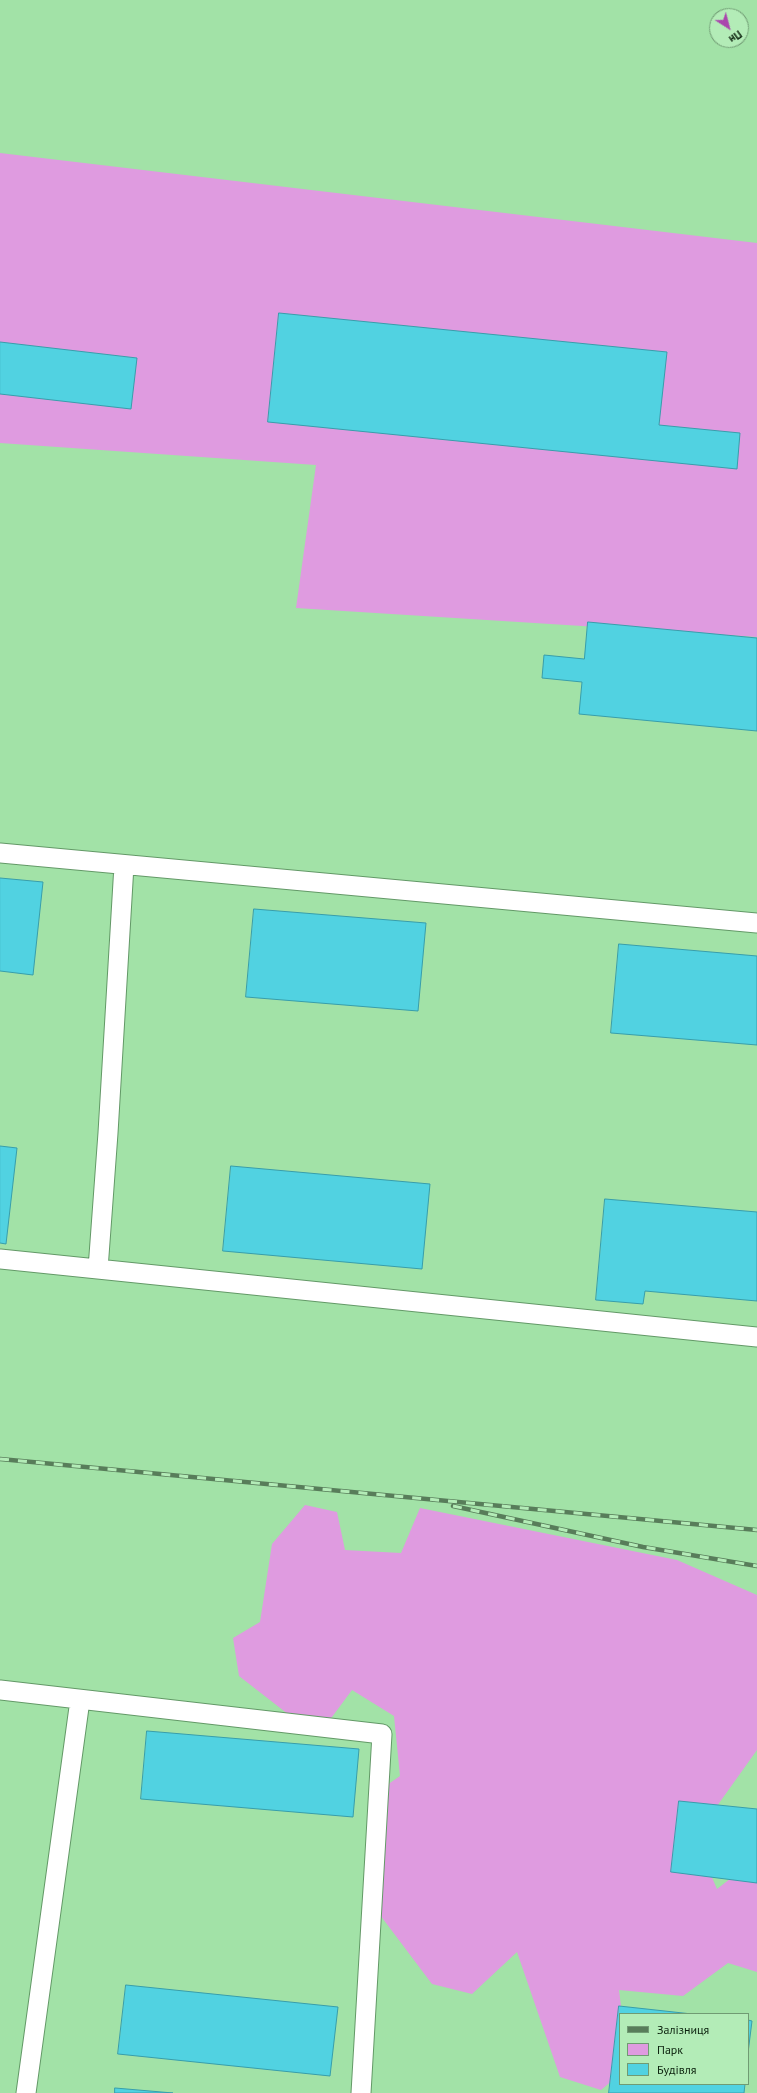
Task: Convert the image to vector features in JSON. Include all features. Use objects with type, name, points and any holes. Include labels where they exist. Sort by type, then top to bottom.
[{"type":"lane","points":[[0,853],[757,923]]},
{"type":"lane","points":[[98,1269],[108,1133],[124,865]]},
{"type":"lane","points":[[0,1259],[757,1337]]},
{"type":"lane","points":[[0,1690],[382,1734],[361,2093]]},
{"type":"lane","points":[[26,2093],[80,1700]]},
{"type":"shaded area","points":[[0,0],[757,0],[757,2093],[0,2093]]},
{"type":"green space","points":[[0,153],[757,243],[757,637],[296,608],[316,465],[0,443]]},
{"type":"green space","points":[[305,1505],[337,1512],[345,1550],[401,1553],[420,1508],[677,1560],[757,1595],[757,1750],[712,1813],[686,1818],[717,1889],[757,1858],[757,1972],[728,1963],[683,1996],[619,1990],[622,2013],[619,2013],[619,2075],[601,2090],[560,2077],[517,1952],[472,1994],[432,1984],[374,1907],[371,1796],[400,1776],[394,1716],[352,1690],[329,1721],[293,1718],[239,1676],[233,1638],[260,1622],[272,1544]]},
{"type":"building","points":[[279,313],[667,352],[659,425],[740,433],[737,469],[268,422]]},
{"type":"building","points":[[0,342],[137,358],[131,409],[0,394]]},
{"type":"building","points":[[588,622],[757,638],[757,731],[579,714],[582,682],[542,678],[544,655],[584,659]]},
{"type":"building","points":[[0,878],[43,882],[33,975],[0,971]]},
{"type":"building","points":[[254,909],[426,923],[418,1011],[246,997]]},
{"type":"building","points":[[619,944],[757,956],[757,1045],[611,1033]]},
{"type":"building","points":[[0,1146],[17,1148],[6,1244],[0,1243]]},
{"type":"building","points":[[231,1166],[430,1184],[422,1269],[223,1251]]},
{"type":"building","points":[[605,1199],[757,1212],[757,1301],[645,1291],[643,1304],[596,1300]]},
{"type":"building","points":[[147,1731],[359,1749],[353,1817],[141,1799]]},
{"type":"building","points":[[679,1801],[757,1809],[757,1883],[671,1872]]},
{"type":"building","points":[[126,1985],[338,2007],[330,2076],[118,2054]]},
{"type":"building","points":[[619,2006],[683,2013],[619,2013],[619,2085],[745,2085],[744,2093],[609,2093]]},
{"type":"building","points":[[749,2020],[752,2021],[749,2045]]},
{"type":"building","points":[[115,2088],[173,2093],[115,2093]]},
{"type":"railway","points":[[0,1459],[757,1530]]},
{"type":"railway","points":[[453,1506],[643,1547],[757,1566]]}]
